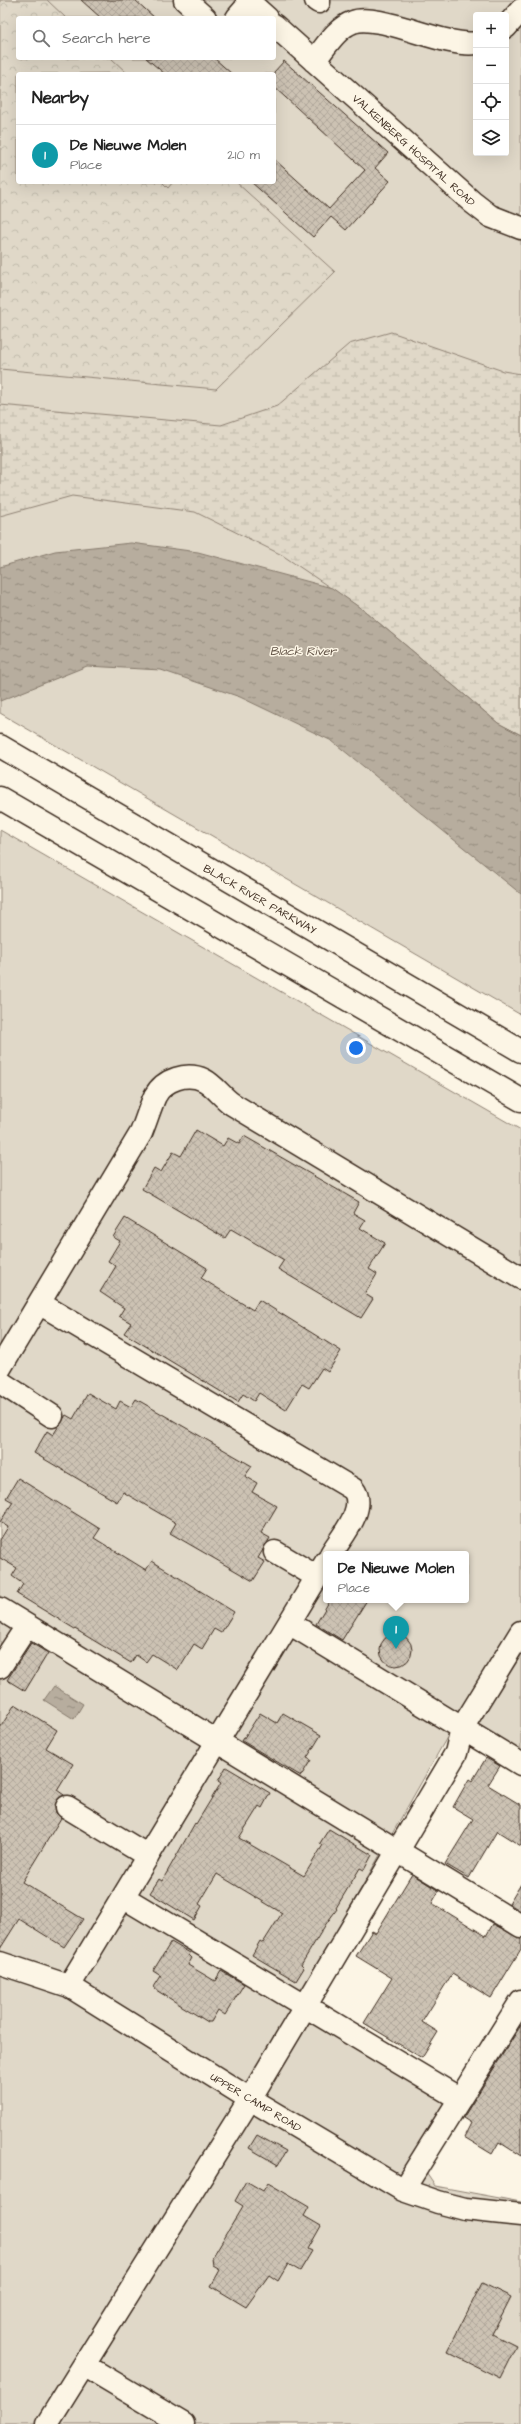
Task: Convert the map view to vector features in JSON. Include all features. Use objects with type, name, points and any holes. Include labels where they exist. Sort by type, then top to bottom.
[{"type":"main road","points":[[185,0],[203,16]]},
{"type":"main road","points":[[244,7],[263,16]]},
{"type":"main road","points":[[509,23],[521,10]]},
{"type":"main road","points":[[314,61],[339,31],[353,22],[375,22],[461,43],[473,42]]},
{"type":"main road","name":"VALKENBERG HOSPITAL ROAD","points":[[276,27],[472,202],[490,216],[521,228]]},
{"type":"main road","name":"BLACK RIVER PARKWAY","points":[[0,746],[521,1051]]},
{"type":"main road","points":[[0,798],[521,1100]]},
{"type":"main road","points":[[0,1368],[141,1133],[156,1096],[170,1081],[188,1076],[209,1083],[232,1104],[521,1278]]},
{"type":"main road","points":[[39,1303],[353,1490],[359,1500],[357,1511],[333,1551]]},
{"type":"main road","points":[[0,1382],[52,1416]]},
{"type":"main road","points":[[69,1986],[321,1569],[275,1552]]},
{"type":"main road","points":[[0,1609],[218,1740],[521,1926]]},
{"type":"main road","points":[[289,1623],[521,1764]]},
{"type":"main road","points":[[0,1667],[28,1626]]},
{"type":"main road","points":[[47,2424],[250,2099],[456,1753],[462,1728],[521,1632]]},
{"type":"main road","points":[[67,1807],[148,1856]]},
{"type":"main road","points":[[123,1897],[460,2099]]},
{"type":"main road","name":"UPPER CAMP ROAD","points":[[0,1964],[69,1986],[250,2099],[403,2190],[438,2202],[465,2209],[521,2215]]},
{"type":"main road","points":[[403,2190],[521,2001]]},
{"type":"main road","points":[[84,2365],[183,2424]]},
{"type":"green space","points":[[0,0],[521,0],[521,1015],[0,713]]},
{"type":"green space","points":[[0,0],[47,0],[64,16],[16,16],[16,60],[113,60],[126,72],[16,72],[16,184],[164,184],[168,188],[171,184],[238,184],[335,272],[216,389],[0,369]]},
{"type":"green space","points":[[391,332],[503,371],[521,374],[521,735],[498,723],[366,612],[282,555],[195,512],[72,496],[0,516],[0,405],[221,425],[277,406],[349,344]]},
{"type":"green space","points":[[0,830],[521,1130],[521,1756],[458,1718],[294,2006],[451,2102],[416,2158],[435,2186],[521,2202],[521,2424],[0,2424]]},
{"type":"water","name":"Black River","points":[[131,543],[198,552],[332,588],[366,612],[498,723],[521,735],[521,894],[332,741],[240,697],[161,670],[87,666],[0,701],[0,567],[55,551]]},
{"type":"water","points":[[54,1686],[83,1704],[74,1719],[44,1700]]},
{"type":"building","points":[[81,0],[135,0],[153,16],[99,16]]},
{"type":"building","points":[[148,60],[216,60],[230,72],[163,72]]},
{"type":"building","points":[[284,61],[388,153],[375,168],[390,181],[346,230],[331,217],[313,237],[253,184],[276,184],[276,161],[329,209],[365,170],[276,89],[276,72],[274,72]]},
{"type":"building","points":[[196,1130],[223,1146],[228,1138],[239,1144],[244,1136],[359,1202],[353,1213],[365,1220],[360,1228],[385,1243],[369,1269],[377,1274],[365,1294],[373,1299],[361,1318],[278,1269],[284,1260],[231,1229],[225,1238],[142,1189],[154,1168],[161,1172],[173,1152],[181,1156]]},
{"type":"building","points":[[125,1218],[207,1268],[201,1278],[253,1310],[259,1300],[341,1351],[328,1372],[322,1368],[309,1388],[302,1384],[286,1410],[259,1393],[254,1401],[243,1394],[238,1402],[124,1333],[131,1323],[119,1316],[124,1308],[100,1292],[116,1266],[108,1261],[120,1241],[113,1237]]},
{"type":"building","points":[[88,1393],[116,1409],[120,1401],[131,1407],[136,1399],[252,1466],[245,1476],[257,1483],[252,1492],[277,1506],[261,1533],[270,1538],[258,1558],[265,1562],[253,1581],[170,1533],[176,1523],[123,1492],[117,1502],[34,1453],[47,1431],[53,1435],[66,1415],[73,1419]]},
{"type":"building","points":[[18,1478],[100,1529],[94,1538],[146,1570],[152,1561],[234,1612],[221,1633],[214,1629],[202,1649],[194,1644],[178,1670],[152,1654],[146,1662],[136,1655],[131,1663],[17,1594],[23,1584],[12,1576],[17,1568],[0,1558],[0,1540],[8,1527],[0,1522],[13,1502],[6,1498]]},
{"type":"building","points":[[328,1603],[365,1603],[342,1640],[316,1624]]},
{"type":"building","points":[[393,1634],[399,1634],[408,1638],[412,1650],[408,1662],[399,1666],[393,1666],[384,1662],[380,1653],[380,1647],[384,1638]]},
{"type":"building","points":[[31,1643],[48,1653],[25,1691],[7,1680]]},
{"type":"building","points":[[15,1704],[57,1730],[46,1748],[73,1764],[57,1790],[64,1795],[57,1800],[55,1806],[56,1813],[61,1818],[22,1882],[83,1919],[64,1947],[19,1919],[0,1949],[0,1728]]},
{"type":"building","points":[[260,1713],[277,1723],[283,1713],[321,1735],[307,1758],[311,1760],[301,1776],[242,1741]]},
{"type":"building","points":[[486,1758],[500,1766],[488,1785],[521,1805],[521,1846],[497,1831],[469,1878],[445,1864],[473,1819],[453,1807],[469,1779],[472,1781]]},
{"type":"building","points":[[226,1767],[270,1793],[262,1808],[259,1806],[239,1838],[304,1876],[323,1845],[320,1843],[329,1829],[372,1855],[364,1870],[360,1868],[336,1908],[337,1909],[301,1965],[304,1968],[296,1981],[252,1955],[260,1941],[263,1943],[282,1913],[217,1874],[199,1904],[202,1906],[194,1920],[150,1893],[159,1879],[162,1881],[195,1823],[196,1824],[221,1783],[218,1781]]},
{"type":"building","points":[[412,1874],[439,1891],[432,1903],[486,1936],[493,1924],[521,1938],[521,1949],[491,1998],[452,1974],[422,2022],[438,2032],[422,2058],[364,2023],[392,1978],[356,1956],[372,1931],[376,1933]]},
{"type":"building","points":[[521,1884],[521,1911],[509,1904]]},
{"type":"building","points":[[171,1942],[190,1953],[189,1955],[192,1958],[188,1965],[215,1981],[221,1971],[244,1984],[225,2015],[218,2010],[211,2022],[208,2022],[156,1990],[154,1987],[161,1976],[153,1971]]},
{"type":"building","points":[[521,2025],[521,2156],[499,2142],[492,2154],[464,2137],[471,2123],[463,2118]]},
{"type":"building","points":[[257,2135],[286,2151],[278,2165],[249,2148]]},
{"type":"building","points":[[246,2181],[263,2191],[268,2183],[309,2207],[304,2216],[321,2226],[308,2249],[312,2251],[300,2271],[288,2264],[278,2281],[269,2275],[246,2307],[211,2286],[220,2270],[213,2266],[212,2258],[243,2206],[235,2201]]},
{"type":"building","points":[[482,2283],[511,2297],[492,2334],[516,2346],[500,2378],[447,2352]]},
{"type":"place","name":"De Nieuwe Molen","points":[[396,1649]]}]
